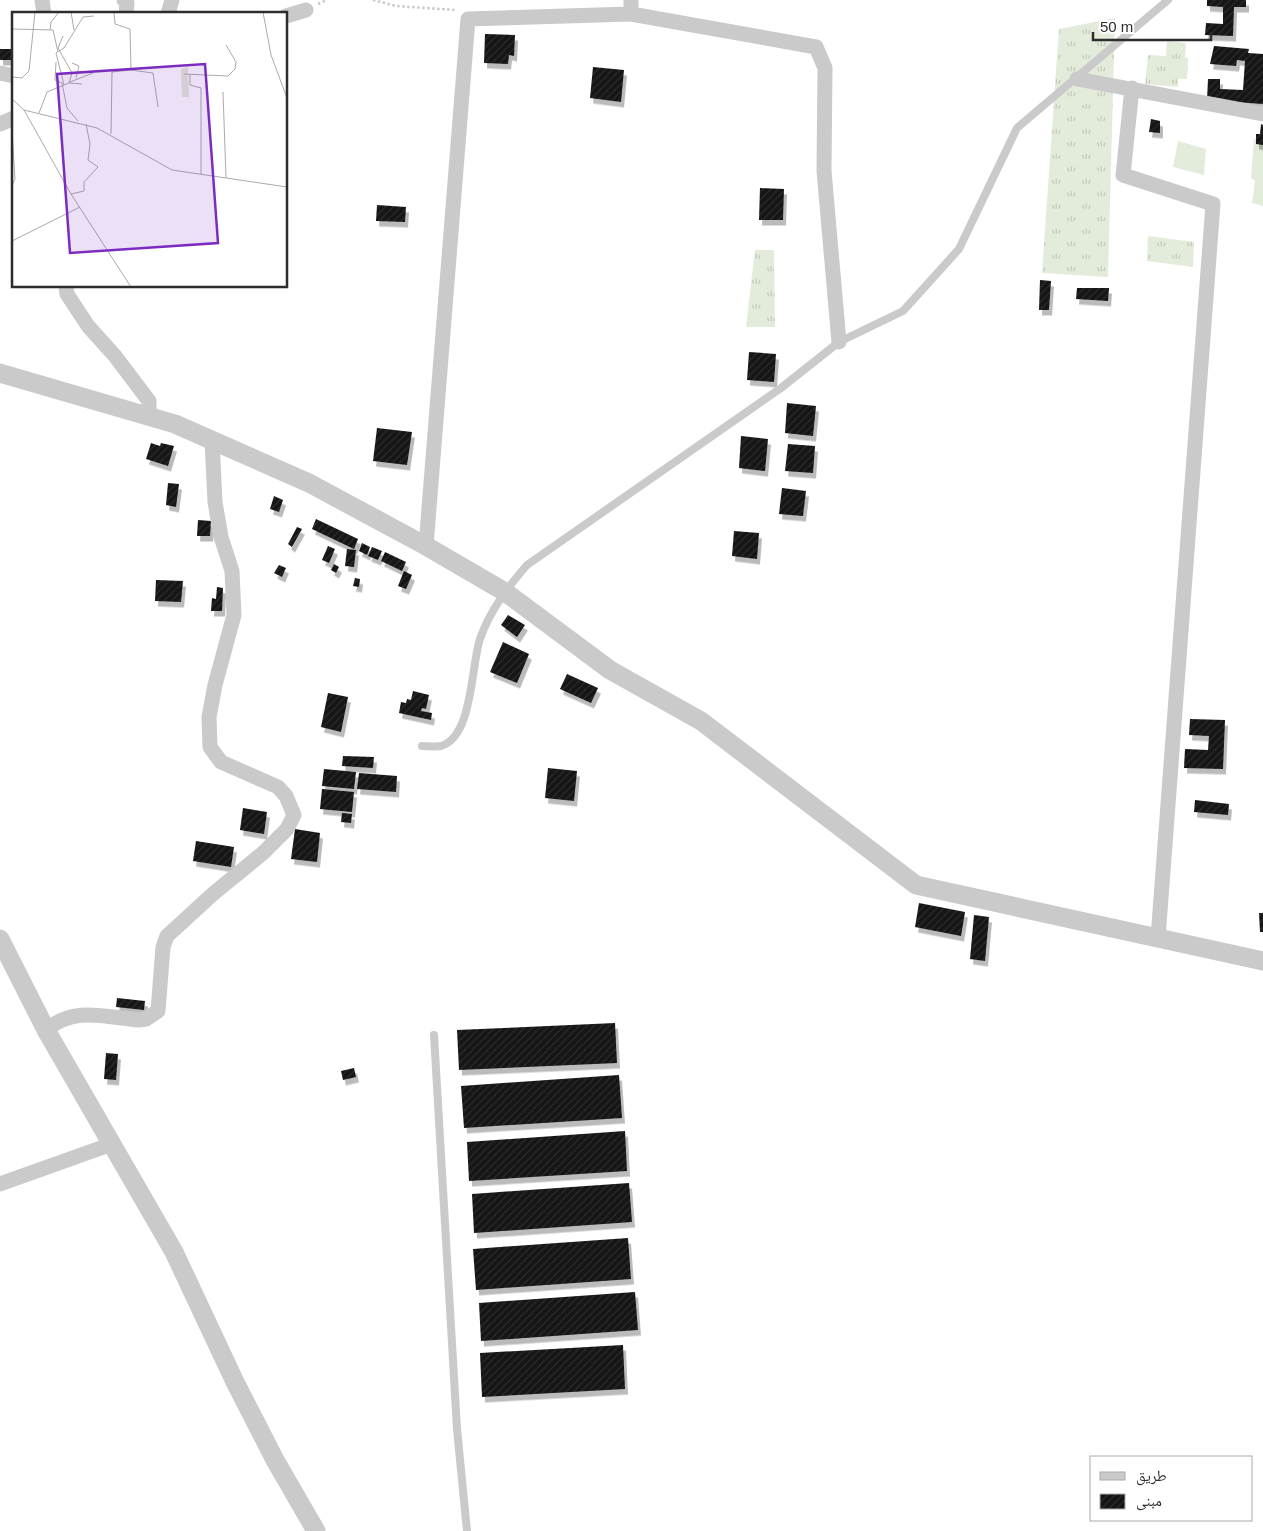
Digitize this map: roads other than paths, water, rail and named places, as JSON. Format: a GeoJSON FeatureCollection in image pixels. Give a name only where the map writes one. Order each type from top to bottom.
{"type":"FeatureCollection","features":[{"type":"Feature","properties":{"kind":"street"},"geometry":{"type":"LineString","coordinates":[[124,0],[127,3],[126,12]]}},
{"type":"Feature","properties":{"kind":"street"},"geometry":{"type":"LineString","coordinates":[[426,546],[468,19],[631,7],[816,47],[825,68],[824,171],[839,342]]}},
{"type":"Feature","properties":{"kind":"street"},"geometry":{"type":"LineString","coordinates":[[288,15],[306,10]]}},
{"type":"Feature","properties":{"kind":"street"},"geometry":{"type":"LineString","coordinates":[[1077,78],[1263,114]]}},
{"type":"Feature","properties":{"kind":"street"},"geometry":{"type":"LineString","coordinates":[[1132,88],[1123,176],[1213,204],[1158,938]]}},
{"type":"Feature","properties":{"kind":"street"},"geometry":{"type":"LineString","coordinates":[[0,124],[12,119]]}},
{"type":"Feature","properties":{"kind":"street"},"geometry":{"type":"LineString","coordinates":[[66,288],[67,294],[88,326],[115,356],[149,402],[149,416]]}},
{"type":"Feature","properties":{"kind":"street"},"geometry":{"type":"LineString","coordinates":[[0,373],[175,424],[309,484],[426,546],[505,592],[610,670],[701,722],[916,885],[1263,961]]}},
{"type":"Feature","properties":{"kind":"street"},"geometry":{"type":"LineString","coordinates":[[46,1030],[67,1016],[80,1014],[139,1020],[146,1019],[158,1011],[163,947],[167,936],[214,893],[263,853],[287,829],[294,815],[286,796],[278,787],[221,762],[210,746],[209,717],[215,685],[234,615],[232,571],[221,537],[215,502],[212,440]]}},
{"type":"Feature","properties":{"kind":"street"},"geometry":{"type":"LineString","coordinates":[[0,939],[46,1030],[174,1252],[235,1382],[275,1460],[316,1531]]}},
{"type":"Feature","properties":{"kind":"street"},"geometry":{"type":"LineString","coordinates":[[0,1184],[112,1144]]}},
{"type":"Feature","properties":{"kind":"lane"},"geometry":{"type":"LineString","coordinates":[[422,746],[441,746],[453,739],[461,724],[471,688],[480,639],[505,592],[527,565],[781,388],[839,342],[903,311],[959,249],[1017,128],[1168,0]]}},
{"type":"Feature","properties":{"kind":"lane"},"geometry":{"type":"LineString","coordinates":[[434,1035],[457,1429],[467,1531]]}}]}
